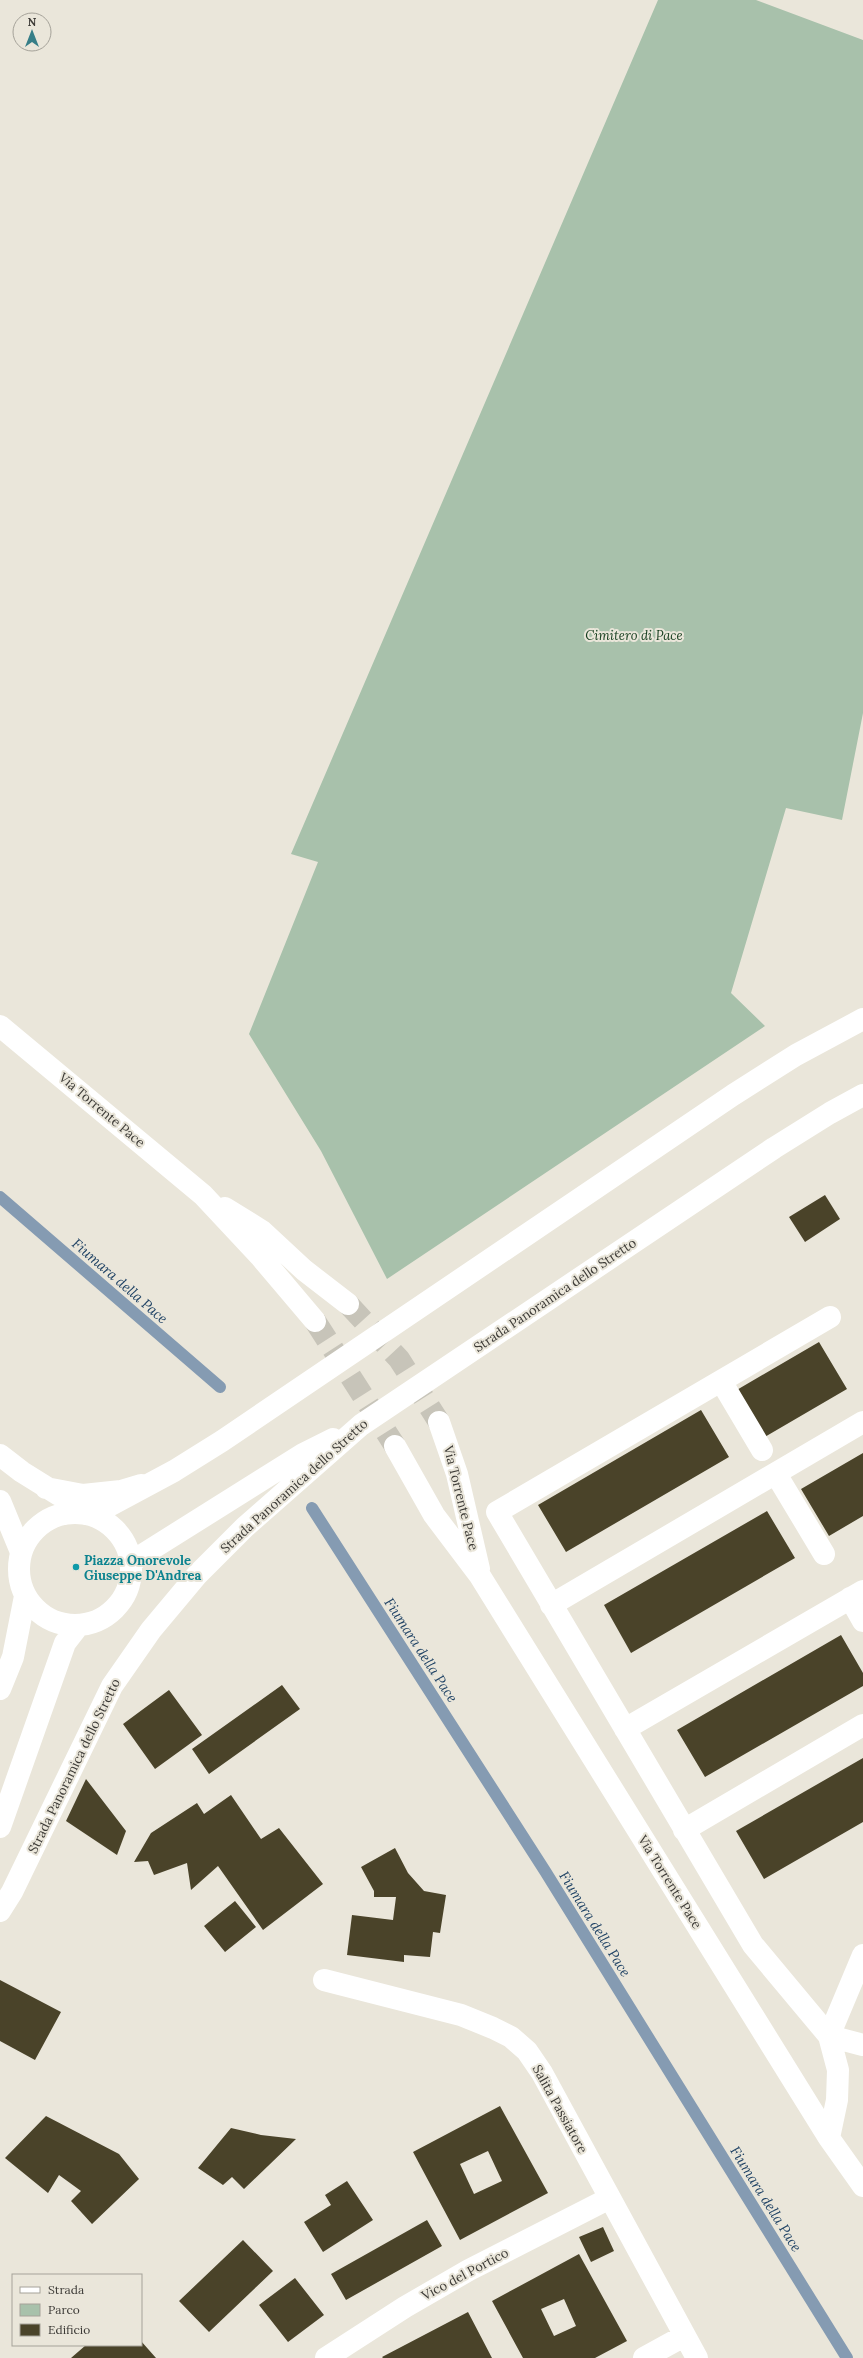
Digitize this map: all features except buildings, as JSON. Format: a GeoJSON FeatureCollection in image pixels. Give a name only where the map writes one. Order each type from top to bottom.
{"type":"FeatureCollection","features":[{"type":"Feature","properties":{"kind":"street"},"geometry":{"type":"LineString","coordinates":[[0,1455],[46,1488],[92,1515],[111,1525],[125,1542],[131,1562],[131,1580],[124,1598],[113,1611],[97,1621],[79,1625],[63,1624],[48,1619],[35,1609],[25,1596],[19,1574],[21,1552],[32,1533],[49,1518],[71,1513],[92,1515],[157,1480],[222,1441],[733,1096],[796,1055],[863,1019]]}},
{"type":"Feature","properties":{"kind":"street","name":"Via Torrente Pace"},"geometry":{"type":"LineString","coordinates":[[0,1026],[203,1195],[260,1256],[315,1321]]}},
{"type":"Feature","properties":{"kind":"street","name":"Strada Panoramica dello Stretto"},"geometry":{"type":"LineString","coordinates":[[0,1912],[12,1892],[112,1686],[151,1630],[197,1575],[245,1527],[361,1425],[774,1148],[830,1113],[863,1095]]}},
{"type":"Feature","properties":{"kind":"street","name":"Via Torrente Pace"},"geometry":{"type":"LineString","coordinates":[[203,1195],[262,1231],[304,1270],[348,1304]]}},
{"type":"Feature","properties":{"kind":"street"},"geometry":{"type":"LineString","coordinates":[[829,2138],[837,2100],[838,2070],[829,2036],[753,1946],[497,1512],[830,1317]]}},
{"type":"Feature","properties":{"kind":"street"},"geometry":{"type":"LineString","coordinates":[[721,1381],[762,1450]]}},
{"type":"Feature","properties":{"kind":"street","name":"Via Torrente Pace"},"geometry":{"type":"LineString","coordinates":[[438,1422],[457,1474],[480,1576]]}},
{"type":"Feature","properties":{"kind":"street"},"geometry":{"type":"LineString","coordinates":[[551,1605],[863,1422]]}},
{"type":"Feature","properties":{"kind":"street"},"geometry":{"type":"LineString","coordinates":[[131,1562],[303,1454],[361,1425]]}},
{"type":"Feature","properties":{"kind":"street","name":"Via Torrente Pace"},"geometry":{"type":"LineString","coordinates":[[395,1446],[434,1515],[480,1576],[829,2138],[863,2186]]}},
{"type":"Feature","properties":{"kind":"street"},"geometry":{"type":"LineString","coordinates":[[776,1474],[824,1554]]}},
{"type":"Feature","properties":{"kind":"street"},"geometry":{"type":"LineString","coordinates":[[46,1488],[83,1495],[121,1491],[157,1480]]}},
{"type":"Feature","properties":{"kind":"street"},"geometry":{"type":"LineString","coordinates":[[0,1501],[21,1552]]}},
{"type":"Feature","properties":{"kind":"street"},"geometry":{"type":"LineString","coordinates":[[625,1729],[856,1595],[863,1621]]}},
{"type":"Feature","properties":{"kind":"street"},"geometry":{"type":"LineString","coordinates":[[0,1689],[13,1657],[25,1596]]}},
{"type":"Feature","properties":{"kind":"street"},"geometry":{"type":"LineString","coordinates":[[0,1827],[65,1643],[79,1625]]}},
{"type":"Feature","properties":{"kind":"street"},"geometry":{"type":"LineString","coordinates":[[684,1830],[863,1725]]}},
{"type":"Feature","properties":{"kind":"street"},"geometry":{"type":"LineString","coordinates":[[829,2036],[863,1955]]}},
{"type":"Feature","properties":{"kind":"street","name":"Salita Passiatore"},"geometry":{"type":"LineString","coordinates":[[324,1980],[461,2015],[511,2037],[527,2051],[542,2073],[697,2358]]}},
{"type":"Feature","properties":{"kind":"street"},"geometry":{"type":"LineString","coordinates":[[829,2036],[863,2045]]}},
{"type":"Feature","properties":{"kind":"street","name":"Vico del Portico"},"geometry":{"type":"LineString","coordinates":[[326,2358],[405,2307],[463,2274],[610,2198]]}},
{"type":"Feature","properties":{"kind":"street"},"geometry":{"type":"LineString","coordinates":[[644,2358],[684,2336]]}},
{"type":"Feature","properties":{"kind":"green space","name":"Cimitero di Pace"},"geometry":{"type":"Polygon","coordinates":[[[658,0],[756,0],[863,40],[863,713],[842,820],[786,808],[731,993],[765,1026],[387,1279],[321,1151],[249,1034],[318,862],[291,854],[658,0]]]}},
{"type":"Feature","properties":{"kind":"waterway","name":"Fiumara della Pace"},"geometry":{"type":"LineString","coordinates":[[0,1197],[220,1387]]}},
{"type":"Feature","properties":{"kind":"waterway","name":"Fiumara della Pace"},"geometry":{"type":"LineString","coordinates":[[312,1508],[545,1871],[847,2358]]}},
{"type":"Feature","properties":{"kind":"tunnel"},"geometry":{"type":"LineString","coordinates":[[348,1304],[399,1359],[439,1422]]}},
{"type":"Feature","properties":{"kind":"tunnel"},"geometry":{"type":"LineString","coordinates":[[315,1321],[395,1446]]}},
{"type":"Feature","properties":{"kind":"place","name":"Piazza Onorevole Giuseppe D'Andrea"},"geometry":{"type":"Point","coordinates":[76,1567]}}]}
